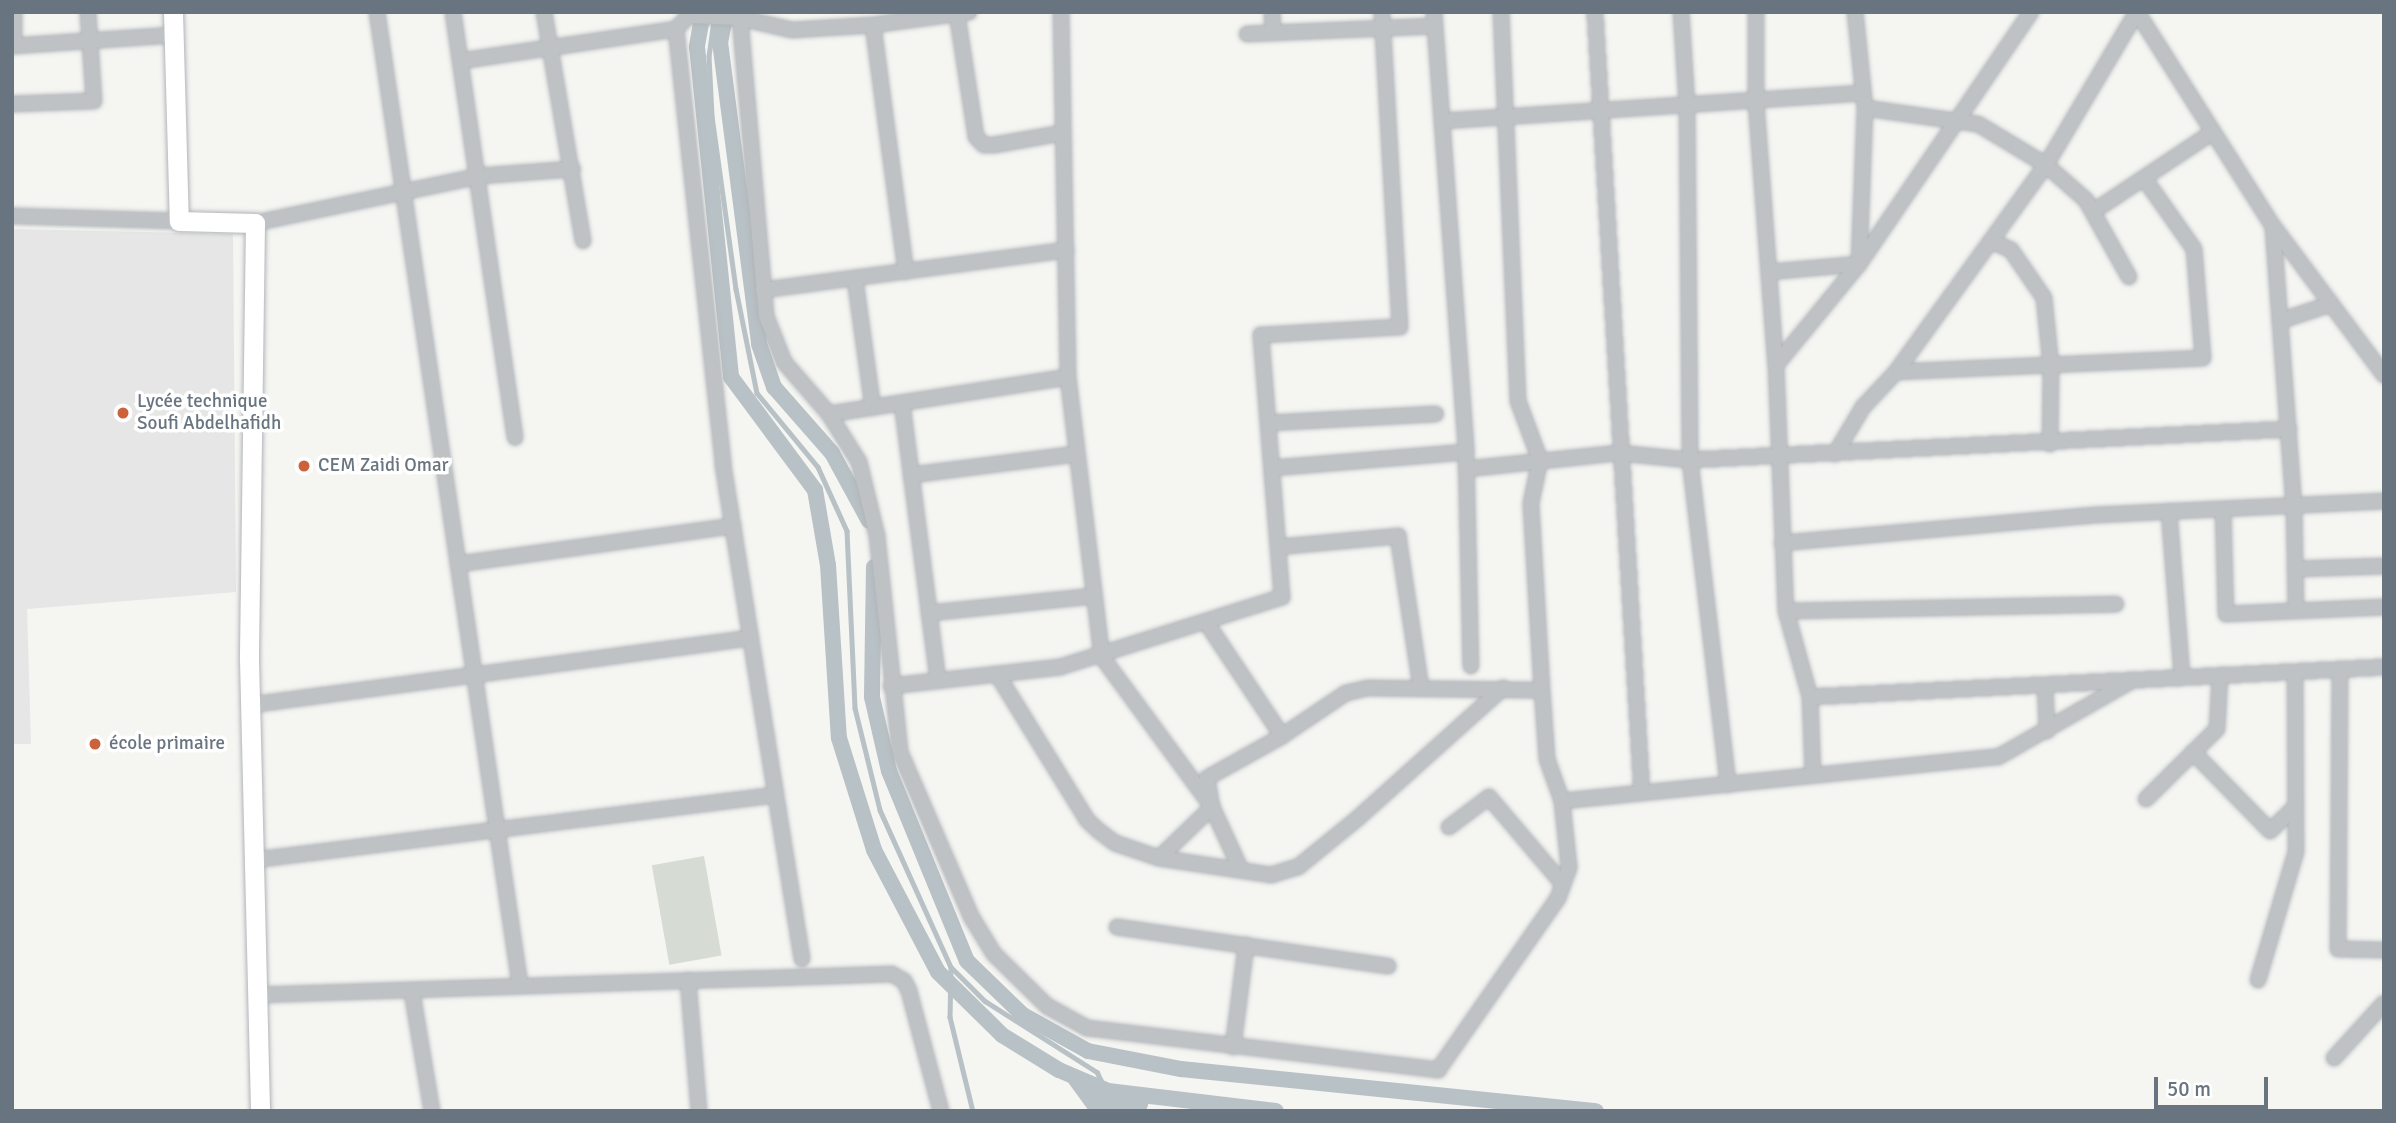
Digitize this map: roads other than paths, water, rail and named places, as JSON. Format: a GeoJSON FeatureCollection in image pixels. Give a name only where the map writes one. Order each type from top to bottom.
{"type":"FeatureCollection","features":[{"type":"Feature","properties":{"kind":"street"},"geometry":{"type":"LineString","coordinates":[[14,12],[13,46],[174,35]]}},
{"type":"Feature","properties":{"kind":"street"},"geometry":{"type":"LineString","coordinates":[[12,104],[94,101],[88,12]]}},
{"type":"Feature","properties":{"kind":"street"},"geometry":{"type":"LineString","coordinates":[[173,12],[179,220]]}},
{"type":"Feature","properties":{"kind":"street"},"geometry":{"type":"LineString","coordinates":[[377,12],[399,191],[458,564],[520,985]]}},
{"type":"Feature","properties":{"kind":"street"},"geometry":{"type":"LineString","coordinates":[[453,12],[479,176],[515,438]]}},
{"type":"Feature","properties":{"kind":"street"},"geometry":{"type":"LineString","coordinates":[[544,12],[573,169],[583,242]]}},
{"type":"Feature","properties":{"kind":"street"},"geometry":{"type":"LineString","coordinates":[[1061,12],[1068,377],[1102,657],[1212,807],[1241,870]]}},
{"type":"Feature","properties":{"kind":"street"},"geometry":{"type":"LineString","coordinates":[[1272,12],[1273,33]]}},
{"type":"Feature","properties":{"kind":"street"},"geometry":{"type":"LineString","coordinates":[[891,686],[997,674],[1102,657],[1282,597],[1261,335],[1400,327],[1382,12]]}},
{"type":"Feature","properties":{"kind":"street"},"geometry":{"type":"LineString","coordinates":[[733,17],[766,316],[784,362],[847,438],[870,494],[900,752],[972,918],[1017,979],[1047,1006],[1087,1028],[1438,1070],[1558,898],[1561,882],[1569,867],[1562,801],[1547,759],[1531,503],[1539,460],[1518,401],[1501,12]]}},
{"type":"Feature","properties":{"kind":"street"},"geometry":{"type":"LineString","coordinates":[[1595,12],[1619,453],[1642,793]]}},
{"type":"Feature","properties":{"kind":"street"},"geometry":{"type":"LineString","coordinates":[[1681,12],[1687,105],[1689,460],[1728,785]]}},
{"type":"Feature","properties":{"kind":"street"},"geometry":{"type":"LineString","coordinates":[[1756,12],[1756,102],[1776,365],[1786,611],[1810,697],[1813,774]]}},
{"type":"Feature","properties":{"kind":"street"},"geometry":{"type":"LineString","coordinates":[[1855,12],[1864,108],[1858,264]]}},
{"type":"Feature","properties":{"kind":"street"},"geometry":{"type":"LineString","coordinates":[[1776,365],[1858,264],[1959,123],[2031,12]]}},
{"type":"Feature","properties":{"kind":"street"},"geometry":{"type":"LineString","coordinates":[[1835,454],[1863,407],[1896,372],[2046,165],[2137,12],[2273,226],[2384,375]]}},
{"type":"Feature","properties":{"kind":"street"},"geometry":{"type":"LineString","coordinates":[[460,61],[549,45],[676,29],[695,14],[733,17],[792,30],[873,25],[963,13],[976,138],[984,145],[994,145],[1063,133]]}},
{"type":"Feature","properties":{"kind":"street"},"geometry":{"type":"LineString","coordinates":[[1247,34],[1383,29],[1435,19],[1466,469],[1471,666]]}},
{"type":"Feature","properties":{"kind":"street"},"geometry":{"type":"LineString","coordinates":[[873,25],[906,272]]}},
{"type":"Feature","properties":{"kind":"street"},"geometry":{"type":"LineString","coordinates":[[676,29],[733,526],[802,959]]}},
{"type":"Feature","properties":{"kind":"street"},"geometry":{"type":"LineString","coordinates":[[1442,121],[1507,119],[1600,110],[1863,93]]}},
{"type":"Feature","properties":{"kind":"street"},"geometry":{"type":"LineString","coordinates":[[1864,108],[1978,124],[2046,165],[2094,211],[2129,277]]}},
{"type":"Feature","properties":{"kind":"street"},"geometry":{"type":"LineString","coordinates":[[2094,211],[2213,132]]}},
{"type":"Feature","properties":{"kind":"street"},"geometry":{"type":"LineString","coordinates":[[12,216],[255,223],[479,176],[573,169]]}},
{"type":"Feature","properties":{"kind":"street"},"geometry":{"type":"LineString","coordinates":[[1896,372],[2203,358],[2194,249],[2144,178]]}},
{"type":"Feature","properties":{"kind":"street"},"geometry":{"type":"LineString","coordinates":[[255,223],[250,705],[260,1111]]}},
{"type":"Feature","properties":{"kind":"street"},"geometry":{"type":"LineString","coordinates":[[2273,226],[2294,505],[2296,611]]}},
{"type":"Feature","properties":{"kind":"street"},"geometry":{"type":"LineString","coordinates":[[1991,241],[2011,250],[2044,298],[2051,366],[2050,443]]}},
{"type":"Feature","properties":{"kind":"street"},"geometry":{"type":"LineString","coordinates":[[763,290],[1066,250]]}},
{"type":"Feature","properties":{"kind":"street"},"geometry":{"type":"LineString","coordinates":[[1769,272],[1858,264]]}},
{"type":"Feature","properties":{"kind":"street"},"geometry":{"type":"LineString","coordinates":[[855,279],[873,408]]}},
{"type":"Feature","properties":{"kind":"street"},"geometry":{"type":"LineString","coordinates":[[2280,321],[2331,304]]}},
{"type":"Feature","properties":{"kind":"street"},"geometry":{"type":"LineString","coordinates":[[829,414],[1068,377]]}},
{"type":"Feature","properties":{"kind":"street"},"geometry":{"type":"LineString","coordinates":[[901,403],[938,681]]}},
{"type":"Feature","properties":{"kind":"street"},"geometry":{"type":"LineString","coordinates":[[1268,423],[1436,414]]}},
{"type":"Feature","properties":{"kind":"street"},"geometry":{"type":"LineString","coordinates":[[1466,469],[1619,453],[1689,460],[2289,429]]}},
{"type":"Feature","properties":{"kind":"street"},"geometry":{"type":"LineString","coordinates":[[1272,468],[1465,452]]}},
{"type":"Feature","properties":{"kind":"street"},"geometry":{"type":"LineString","coordinates":[[911,475],[1077,454]]}},
{"type":"Feature","properties":{"kind":"street"},"geometry":{"type":"LineString","coordinates":[[1782,543],[2169,511],[2384,501]]}},
{"type":"Feature","properties":{"kind":"street"},"geometry":{"type":"LineString","coordinates":[[2223,509],[2225,614],[2384,607]]}},
{"type":"Feature","properties":{"kind":"street"},"geometry":{"type":"LineString","coordinates":[[2169,511],[2182,677]]}},
{"type":"Feature","properties":{"kind":"street"},"geometry":{"type":"LineString","coordinates":[[458,564],[733,526]]}},
{"type":"Feature","properties":{"kind":"street"},"geometry":{"type":"LineString","coordinates":[[1278,547],[1398,536],[1421,688]]}},
{"type":"Feature","properties":{"kind":"street"},"geometry":{"type":"LineString","coordinates":[[2295,569],[2384,566]]}},
{"type":"Feature","properties":{"kind":"street"},"geometry":{"type":"LineString","coordinates":[[929,613],[1094,596]]}},
{"type":"Feature","properties":{"kind":"street"},"geometry":{"type":"LineString","coordinates":[[1786,611],[2116,604]]}},
{"type":"Feature","properties":{"kind":"street"},"geometry":{"type":"LineString","coordinates":[[1206,622],[1282,736]]}},
{"type":"Feature","properties":{"kind":"street"},"geometry":{"type":"LineString","coordinates":[[250,705],[475,677],[750,638]]}},
{"type":"Feature","properties":{"kind":"street"},"geometry":{"type":"LineString","coordinates":[[1810,697],[2384,667]]}},
{"type":"Feature","properties":{"kind":"street"},"geometry":{"type":"LineString","coordinates":[[2340,669],[2338,949],[2383,947]]}},
{"type":"Feature","properties":{"kind":"street"},"geometry":{"type":"LineString","coordinates":[[2258,980],[2296,852],[2295,671]]}},
{"type":"Feature","properties":{"kind":"street"},"geometry":{"type":"LineString","coordinates":[[997,674],[1087,820],[1115,843],[1159,858],[1272,875],[1298,867],[1503,688]]}},
{"type":"Feature","properties":{"kind":"street"},"geometry":{"type":"LineString","coordinates":[[2146,799],[2217,729],[2220,676]]}},
{"type":"Feature","properties":{"kind":"street"},"geometry":{"type":"LineString","coordinates":[[1562,801],[1998,757],[2133,680]]}},
{"type":"Feature","properties":{"kind":"street"},"geometry":{"type":"LineString","coordinates":[[2045,685],[2047,731]]}},
{"type":"Feature","properties":{"kind":"street"},"geometry":{"type":"LineString","coordinates":[[1212,807],[1207,778],[1358,689],[1542,690]]}},
{"type":"Feature","properties":{"kind":"street"},"geometry":{"type":"LineString","coordinates":[[2193,752],[2270,831],[2296,806]]}},
{"type":"Feature","properties":{"kind":"street"},"geometry":{"type":"LineString","coordinates":[[254,860],[776,795]]}},
{"type":"Feature","properties":{"kind":"street"},"geometry":{"type":"LineString","coordinates":[[1448,827],[1489,797],[1561,882]]}},
{"type":"Feature","properties":{"kind":"street"},"geometry":{"type":"LineString","coordinates":[[1159,858],[1212,807]]}},
{"type":"Feature","properties":{"kind":"street"},"geometry":{"type":"LineString","coordinates":[[1116,927],[1388,966]]}},
{"type":"Feature","properties":{"kind":"street"},"geometry":{"type":"LineString","coordinates":[[1233,1047],[1246,945]]}},
{"type":"Feature","properties":{"kind":"street"},"geometry":{"type":"LineString","coordinates":[[257,995],[412,992],[520,985],[892,974],[904,981],[909,991],[942,1111]]}},
{"type":"Feature","properties":{"kind":"street"},"geometry":{"type":"LineString","coordinates":[[688,980],[699,1111]]}},
{"type":"Feature","properties":{"kind":"street"},"geometry":{"type":"LineString","coordinates":[[412,992],[432,1111]]}},
{"type":"Feature","properties":{"kind":"street"},"geometry":{"type":"LineString","coordinates":[[2334,1058],[2384,1003]]}},
{"type":"Feature","properties":{"kind":"waterway"},"geometry":{"type":"LineString","coordinates":[[703,12],[697,47],[731,377],[815,490],[828,565],[839,738],[874,850],[938,972],[1002,1035],[1059,1070],[1108,1091],[1276,1111]]}},
{"type":"Feature","properties":{"kind":"waterway"},"geometry":{"type":"LineString","coordinates":[[726,12],[720,42],[759,344],[774,387],[832,453],[869,521]]}},
{"type":"Feature","properties":{"kind":"waterway"},"geometry":{"type":"LineString","coordinates":[[714,21],[709,56],[712,116],[736,289],[757,393],[818,467],[847,531],[855,708],[880,810],[951,967],[985,1001],[1097,1072],[1108,1094]]}},
{"type":"Feature","properties":{"kind":"waterway"},"geometry":{"type":"LineString","coordinates":[[874,567],[872,697],[889,771],[967,961],[1023,1015],[1088,1051],[1181,1069],[1596,1111]]}},
{"type":"Feature","properties":{"kind":"waterway"},"geometry":{"type":"LineString","coordinates":[[951,967],[950,1017],[973,1111]]}},
{"type":"Feature","properties":{"kind":"place","name":"Lycée technique Soufi Abdelhafidh"},"geometry":{"type":"Point","coordinates":[123,413]}},
{"type":"Feature","properties":{"kind":"place","name":"CEM Zaidi Omar"},"geometry":{"type":"Point","coordinates":[304,466]}},
{"type":"Feature","properties":{"kind":"place","name":"école primaire"},"geometry":{"type":"Point","coordinates":[95,744]}}]}
